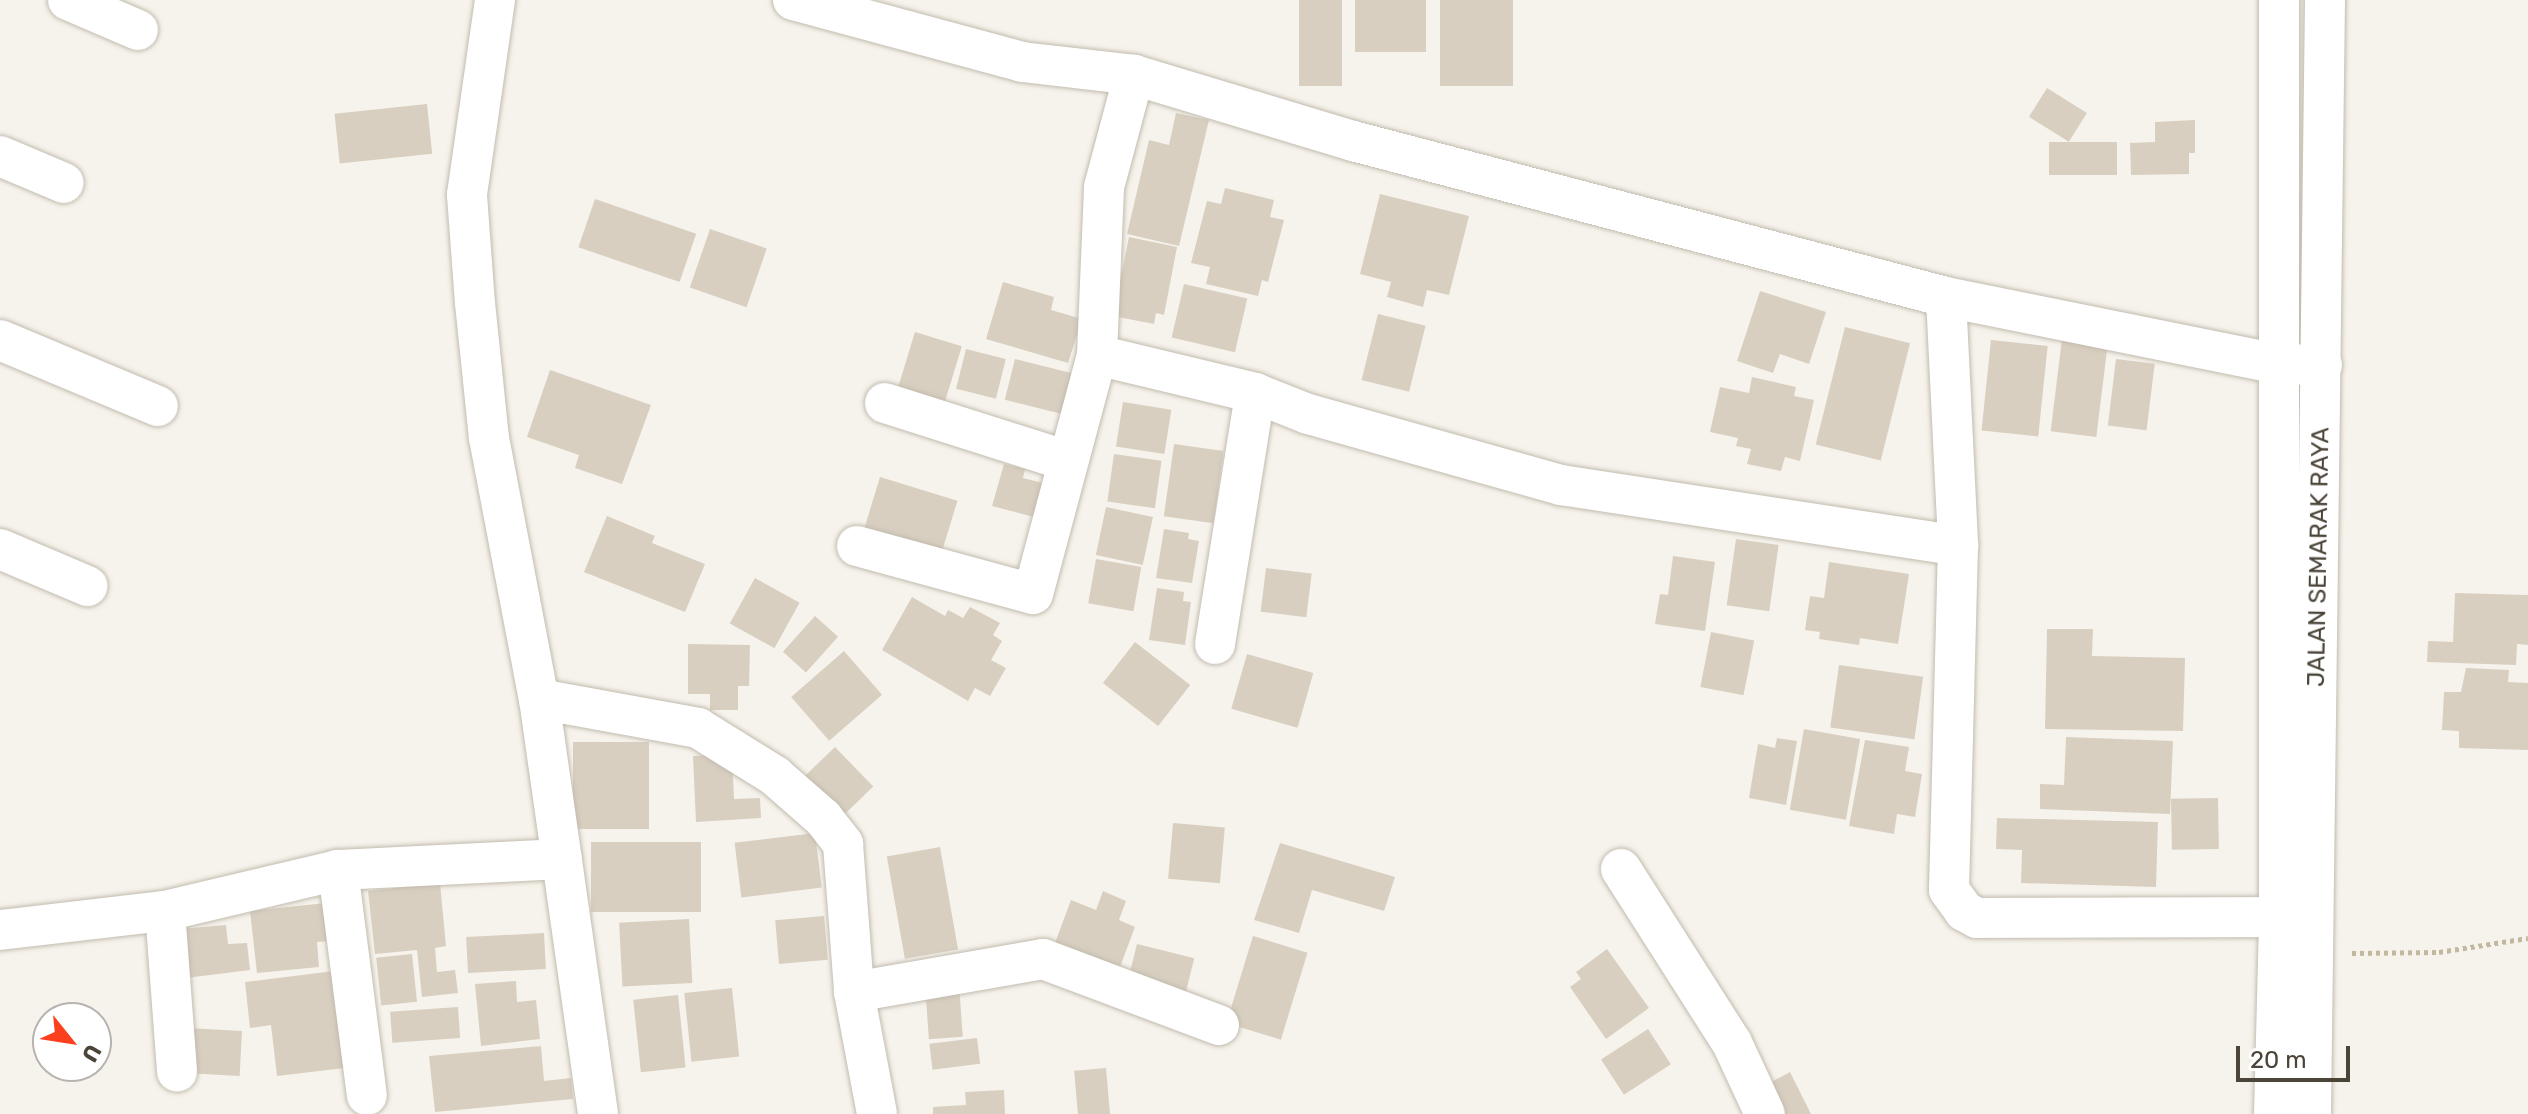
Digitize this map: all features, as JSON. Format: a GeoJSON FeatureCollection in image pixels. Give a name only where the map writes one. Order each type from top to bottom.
{"type":"FeatureCollection","features":[{"type":"Feature","properties":{"kind":"street"},"geometry":{"type":"LineString","coordinates":[[68,0],[138,30]]}},
{"type":"Feature","properties":{"kind":"street"},"geometry":{"type":"LineString","coordinates":[[495,0],[467,195],[489,438],[539,699],[598,1114]]}},
{"type":"Feature","properties":{"kind":"street"},"geometry":{"type":"LineString","coordinates":[[793,0],[1022,62],[1134,75],[1353,141],[1946,297],[2278,364],[2322,365]]}},
{"type":"Feature","properties":{"kind":"street","name":"JALAN SEMARAK RAYA"},"geometry":{"type":"LineString","coordinates":[[2274,1114],[2279,917],[2279,0]]}},
{"type":"Feature","properties":{"kind":"street","name":"JALAN SEMARAK RAYA"},"geometry":{"type":"LineString","coordinates":[[2311,1114],[2325,0]]}},
{"type":"Feature","properties":{"kind":"street"},"geometry":{"type":"LineString","coordinates":[[857,546],[1033,594],[1097,355],[1104,187],[1134,75]]}},
{"type":"Feature","properties":{"kind":"street"},"geometry":{"type":"LineString","coordinates":[[0,156],[64,183]]}},
{"type":"Feature","properties":{"kind":"street"},"geometry":{"type":"LineString","coordinates":[[1946,297],[1958,546],[1949,890],[1964,911],[1977,918],[2279,917]]}},
{"type":"Feature","properties":{"kind":"street"},"geometry":{"type":"LineString","coordinates":[[0,340],[158,406]]}},
{"type":"Feature","properties":{"kind":"street"},"geometry":{"type":"LineString","coordinates":[[1097,355],[1255,393],[1308,414],[1561,485],[1958,546]]}},
{"type":"Feature","properties":{"kind":"street"},"geometry":{"type":"LineString","coordinates":[[1215,644],[1255,393]]}},
{"type":"Feature","properties":{"kind":"street"},"geometry":{"type":"LineString","coordinates":[[885,403],[1068,461]]}},
{"type":"Feature","properties":{"kind":"street"},"geometry":{"type":"LineString","coordinates":[[0,549],[87,586]]}},
{"type":"Feature","properties":{"kind":"street"},"geometry":{"type":"LineString","coordinates":[[539,699],[698,728],[775,776],[823,818],[843,844],[854,992],[877,1114]]}},
{"type":"Feature","properties":{"kind":"street"},"geometry":{"type":"LineString","coordinates":[[0,930],[165,911],[338,870],[562,859]]}},
{"type":"Feature","properties":{"kind":"street"},"geometry":{"type":"LineString","coordinates":[[1621,869],[1732,1043],[1765,1114]]}},
{"type":"Feature","properties":{"kind":"street"},"geometry":{"type":"LineString","coordinates":[[338,870],[367,1095]]}},
{"type":"Feature","properties":{"kind":"street"},"geometry":{"type":"LineString","coordinates":[[165,911],[177,1072]]}},
{"type":"Feature","properties":{"kind":"street"},"geometry":{"type":"LineString","coordinates":[[854,992],[1043,959],[1219,1025]]}},
{"type":"Feature","properties":{"kind":"path"},"geometry":{"type":"LineString","coordinates":[[2315,954],[2439,952],[2528,938]]}},
{"type":"Feature","properties":{"kind":"building"},"geometry":{"type":"Polygon","coordinates":[[[1299,0],[1342,0],[1342,86],[1299,86],[1299,0]]]}},
{"type":"Feature","properties":{"kind":"building"},"geometry":{"type":"Polygon","coordinates":[[[1355,0],[1426,0],[1426,52],[1355,52],[1355,0]]]}},
{"type":"Feature","properties":{"kind":"building"},"geometry":{"type":"Polygon","coordinates":[[[1440,0],[1513,0],[1513,86],[1440,86],[1440,0]]]}},
{"type":"Feature","properties":{"kind":"building"},"geometry":{"type":"Polygon","coordinates":[[[2047,88],[2087,113],[2069,142],[2029,117],[2047,88]]]}},
{"type":"Feature","properties":{"kind":"building"},"geometry":{"type":"Polygon","coordinates":[[[427,104],[432,154],[340,163],[335,114],[427,104]]]}},
{"type":"Feature","properties":{"kind":"building"},"geometry":{"type":"Polygon","coordinates":[[[1176,113],[1209,120],[1179,246],[1127,234],[1149,140],[1169,145],[1176,113]]]}},
{"type":"Feature","properties":{"kind":"building"},"geometry":{"type":"Polygon","coordinates":[[[2195,120],[2195,153],[2189,153],[2189,174],[2131,175],[2130,143],[2155,142],[2155,122],[2195,120]]]}},
{"type":"Feature","properties":{"kind":"building"},"geometry":{"type":"Polygon","coordinates":[[[2049,142],[2117,142],[2117,175],[2049,175],[2049,142]]]}},
{"type":"Feature","properties":{"kind":"building"},"geometry":{"type":"Polygon","coordinates":[[[1225,188],[1274,200],[1270,217],[1284,220],[1268,282],[1262,280],[1258,296],[1206,284],[1210,267],[1191,263],[1207,201],[1221,204],[1225,188]]]}},
{"type":"Feature","properties":{"kind":"building"},"geometry":{"type":"Polygon","coordinates":[[[1380,194],[1469,216],[1449,295],[1427,290],[1423,307],[1387,297],[1391,282],[1360,274],[1380,194]]]}},
{"type":"Feature","properties":{"kind":"building"},"geometry":{"type":"Polygon","coordinates":[[[595,199],[696,234],[680,282],[578,247],[595,199]]]}},
{"type":"Feature","properties":{"kind":"building"},"geometry":{"type":"Polygon","coordinates":[[[710,229],[767,249],[747,307],[690,288],[710,229]]]}},
{"type":"Feature","properties":{"kind":"building"},"geometry":{"type":"Polygon","coordinates":[[[1129,237],[1177,247],[1164,315],[1156,313],[1154,324],[1113,316],[1129,237]]]}},
{"type":"Feature","properties":{"kind":"building"},"geometry":{"type":"Polygon","coordinates":[[[1003,282],[1054,297],[1051,310],[1082,319],[1068,363],[986,339],[1003,282]]]}},
{"type":"Feature","properties":{"kind":"building"},"geometry":{"type":"Polygon","coordinates":[[[1184,284],[1247,299],[1235,352],[1172,338],[1184,284]]]}},
{"type":"Feature","properties":{"kind":"building"},"geometry":{"type":"Polygon","coordinates":[[[1760,291],[1826,312],[1809,364],[1780,354],[1773,373],[1737,361],[1760,291]]]}},
{"type":"Feature","properties":{"kind":"building"},"geometry":{"type":"Polygon","coordinates":[[[1378,314],[1426,326],[1409,392],[1362,380],[1378,314]]]}},
{"type":"Feature","properties":{"kind":"building"},"geometry":{"type":"Polygon","coordinates":[[[1845,327],[1910,343],[1881,461],[1816,444],[1845,327]]]}},
{"type":"Feature","properties":{"kind":"building"},"geometry":{"type":"Polygon","coordinates":[[[915,332],[962,346],[942,412],[895,398],[915,332]]]}},
{"type":"Feature","properties":{"kind":"building"},"geometry":{"type":"Polygon","coordinates":[[[2062,339],[2108,345],[2096,437],[2051,431],[2062,339]]]}},
{"type":"Feature","properties":{"kind":"building"},"geometry":{"type":"Polygon","coordinates":[[[1991,340],[2048,346],[2038,436],[1981,431],[1991,340]]]}},
{"type":"Feature","properties":{"kind":"building"},"geometry":{"type":"Polygon","coordinates":[[[966,349],[1006,359],[996,399],[956,389],[966,349]]]}},
{"type":"Feature","properties":{"kind":"building"},"geometry":{"type":"Polygon","coordinates":[[[1015,359],[1073,374],[1063,414],[1005,400],[1015,359]]]}},
{"type":"Feature","properties":{"kind":"building"},"geometry":{"type":"Polygon","coordinates":[[[2116,359],[2155,364],[2147,430],[2108,426],[2116,359]]]}},
{"type":"Feature","properties":{"kind":"building"},"geometry":{"type":"Polygon","coordinates":[[[550,370],[651,405],[622,484],[575,468],[579,455],[527,437],[550,370]]]}},
{"type":"Feature","properties":{"kind":"building"},"geometry":{"type":"Polygon","coordinates":[[[1752,377],[1796,387],[1794,396],[1814,400],[1800,461],[1785,457],[1781,471],[1747,464],[1751,449],[1736,446],[1738,438],[1710,432],[1720,387],[1749,393],[1752,377]]]}},
{"type":"Feature","properties":{"kind":"building"},"geometry":{"type":"Polygon","coordinates":[[[1123,402],[1171,410],[1164,454],[1116,446],[1123,402]]]}},
{"type":"Feature","properties":{"kind":"building"},"geometry":{"type":"Polygon","coordinates":[[[1174,444],[1224,451],[1213,523],[1164,516],[1174,444]]]}},
{"type":"Feature","properties":{"kind":"building"},"geometry":{"type":"Polygon","coordinates":[[[1114,454],[1162,461],[1155,508],[1107,502],[1114,454]]]}},
{"type":"Feature","properties":{"kind":"building"},"geometry":{"type":"Polygon","coordinates":[[[1004,464],[1025,469],[1023,478],[1043,483],[1034,517],[992,506],[1004,464]]]}},
{"type":"Feature","properties":{"kind":"building"},"geometry":{"type":"Polygon","coordinates":[[[880,477],[957,501],[941,554],[864,531],[880,477]]]}},
{"type":"Feature","properties":{"kind":"building"},"geometry":{"type":"Polygon","coordinates":[[[1106,507],[1153,517],[1143,565],[1096,555],[1106,507]]]}},
{"type":"Feature","properties":{"kind":"building"},"geometry":{"type":"Polygon","coordinates":[[[607,516],[655,536],[652,543],[705,564],[685,612],[584,572],[607,516]]]}},
{"type":"Feature","properties":{"kind":"building"},"geometry":{"type":"Polygon","coordinates":[[[1164,529],[1189,533],[1188,539],[1199,541],[1192,583],[1156,578],[1164,529]]]}},
{"type":"Feature","properties":{"kind":"building"},"geometry":{"type":"Polygon","coordinates":[[[1736,539],[1779,545],[1769,611],[1727,605],[1736,539]]]}},
{"type":"Feature","properties":{"kind":"building"},"geometry":{"type":"Polygon","coordinates":[[[1673,556],[1715,562],[1705,631],[1655,624],[1660,594],[1668,595],[1673,556]]]}},
{"type":"Feature","properties":{"kind":"building"},"geometry":{"type":"Polygon","coordinates":[[[1096,559],[1141,567],[1133,611],[1088,603],[1096,559]]]}},
{"type":"Feature","properties":{"kind":"building"},"geometry":{"type":"Polygon","coordinates":[[[1829,562],[1909,574],[1898,644],[1860,638],[1859,645],[1819,639],[1820,632],[1805,630],[1810,596],[1824,598],[1829,562]]]}},
{"type":"Feature","properties":{"kind":"building"},"geometry":{"type":"Polygon","coordinates":[[[1266,568],[1312,574],[1306,617],[1261,612],[1266,568]]]}},
{"type":"Feature","properties":{"kind":"building"},"geometry":{"type":"Polygon","coordinates":[[[755,578],[800,603],[774,648],[730,623],[755,578]]]}},
{"type":"Feature","properties":{"kind":"building"},"geometry":{"type":"Polygon","coordinates":[[[1157,588],[1184,592],[1183,601],[1191,602],[1185,645],[1149,640],[1157,588]]]}},
{"type":"Feature","properties":{"kind":"building"},"geometry":{"type":"Polygon","coordinates":[[[2455,593],[2528,595],[2528,645],[2517,644],[2516,665],[2427,662],[2428,641],[2453,642],[2455,593]]]}},
{"type":"Feature","properties":{"kind":"building"},"geometry":{"type":"Polygon","coordinates":[[[912,597],[945,616],[948,610],[963,618],[970,607],[1000,623],[993,635],[1002,641],[991,660],[1006,668],[990,696],[975,688],[968,701],[882,650],[912,597]]]}},
{"type":"Feature","properties":{"kind":"building"},"geometry":{"type":"Polygon","coordinates":[[[815,616],[838,637],[806,672],[783,652],[815,616]]]}},
{"type":"Feature","properties":{"kind":"building"},"geometry":{"type":"Polygon","coordinates":[[[2047,629],[2093,629],[2092,656],[2185,658],[2183,731],[2045,729],[2047,629]]]}},
{"type":"Feature","properties":{"kind":"building"},"geometry":{"type":"Polygon","coordinates":[[[1711,632],[1754,640],[1744,695],[1700,687],[1711,632]]]}},
{"type":"Feature","properties":{"kind":"building"},"geometry":{"type":"Polygon","coordinates":[[[1135,642],[1190,685],[1158,726],[1103,683],[1135,642]]]}},
{"type":"Feature","properties":{"kind":"building"},"geometry":{"type":"Polygon","coordinates":[[[688,644],[750,645],[749,686],[738,686],[738,710],[710,710],[710,694],[688,694],[688,644]]]}},
{"type":"Feature","properties":{"kind":"building"},"geometry":{"type":"Polygon","coordinates":[[[844,651],[882,695],[829,741],[791,697],[844,651]]]}},
{"type":"Feature","properties":{"kind":"building"},"geometry":{"type":"Polygon","coordinates":[[[1247,654],[1313,673],[1298,728],[1231,709],[1247,654]]]}},
{"type":"Feature","properties":{"kind":"building"},"geometry":{"type":"Polygon","coordinates":[[[1839,665],[1923,677],[1914,739],[1830,727],[1839,665]]]}},
{"type":"Feature","properties":{"kind":"building"},"geometry":{"type":"Polygon","coordinates":[[[2466,668],[2509,670],[2508,682],[2528,683],[2528,750],[2459,748],[2459,731],[2442,730],[2444,692],[2461,692],[2466,668]]]}},
{"type":"Feature","properties":{"kind":"building"},"geometry":{"type":"Polygon","coordinates":[[[1804,729],[1860,739],[1846,820],[1790,810],[1804,729]]]}},
{"type":"Feature","properties":{"kind":"building"},"geometry":{"type":"Polygon","coordinates":[[[2066,737],[2173,741],[2170,814],[2040,809],[2040,784],[2064,785],[2066,737]]]}},
{"type":"Feature","properties":{"kind":"building"},"geometry":{"type":"Polygon","coordinates":[[[1777,738],[1797,741],[1786,805],[1749,798],[1758,744],[1775,748],[1777,738]]]}},
{"type":"Feature","properties":{"kind":"building"},"geometry":{"type":"Polygon","coordinates":[[[1865,740],[1909,747],[1905,771],[1922,774],[1915,817],[1897,814],[1894,834],[1849,826],[1865,740]]]}},
{"type":"Feature","properties":{"kind":"building"},"geometry":{"type":"Polygon","coordinates":[[[573,742],[649,742],[649,829],[573,829],[573,742]]]}},
{"type":"Feature","properties":{"kind":"building"},"geometry":{"type":"Polygon","coordinates":[[[835,747],[873,787],[839,820],[800,780],[835,747]]]}},
{"type":"Feature","properties":{"kind":"building"},"geometry":{"type":"Polygon","coordinates":[[[732,754],[734,799],[760,798],[761,818],[696,822],[693,756],[732,754]]]}},
{"type":"Feature","properties":{"kind":"building"},"geometry":{"type":"Polygon","coordinates":[[[2218,798],[2219,849],[2172,850],[2171,799],[2218,798]]]}},
{"type":"Feature","properties":{"kind":"building"},"geometry":{"type":"Polygon","coordinates":[[[1997,818],[2158,822],[2156,887],[2021,883],[2022,850],[1996,849],[1997,818]]]}},
{"type":"Feature","properties":{"kind":"building"},"geometry":{"type":"Polygon","coordinates":[[[1173,823],[1225,828],[1220,883],[1168,879],[1173,823]]]}},
{"type":"Feature","properties":{"kind":"building"},"geometry":{"type":"Polygon","coordinates":[[[815,833],[822,888],[741,897],[735,843],[815,833]]]}},
{"type":"Feature","properties":{"kind":"building"},"geometry":{"type":"Polygon","coordinates":[[[591,842],[701,842],[701,912],[591,912],[591,842]]]}},
{"type":"Feature","properties":{"kind":"building"},"geometry":{"type":"Polygon","coordinates":[[[1280,843],[1395,877],[1384,911],[1312,890],[1299,933],[1254,920],[1280,843]]]}},
{"type":"Feature","properties":{"kind":"building"},"geometry":{"type":"Polygon","coordinates":[[[940,847],[958,949],[905,959],[887,856],[940,847]]]}},
{"type":"Feature","properties":{"kind":"building"},"geometry":{"type":"Polygon","coordinates":[[[440,883],[446,946],[435,948],[437,972],[455,970],[458,993],[422,997],[417,950],[375,954],[368,891],[440,883]]]}},
{"type":"Feature","properties":{"kind":"building"},"geometry":{"type":"Polygon","coordinates":[[[1103,891],[1126,901],[1119,920],[1135,927],[1117,975],[1052,951],[1071,900],[1096,910],[1103,891]]]}},
{"type":"Feature","properties":{"kind":"building"},"geometry":{"type":"Polygon","coordinates":[[[326,903],[329,941],[317,942],[319,967],[257,973],[250,911],[326,903]]]}},
{"type":"Feature","properties":{"kind":"building"},"geometry":{"type":"Polygon","coordinates":[[[824,916],[828,960],[779,964],[775,920],[824,916]]]}},
{"type":"Feature","properties":{"kind":"building"},"geometry":{"type":"Polygon","coordinates":[[[689,919],[692,983],[622,987],[619,923],[689,919]]]}},
{"type":"Feature","properties":{"kind":"building"},"geometry":{"type":"Polygon","coordinates":[[[226,925],[228,944],[247,943],[250,970],[186,978],[181,929],[226,925]]]}},
{"type":"Feature","properties":{"kind":"building"},"geometry":{"type":"Polygon","coordinates":[[[544,933],[546,969],[468,973],[466,937],[544,933]]]}},
{"type":"Feature","properties":{"kind":"building"},"geometry":{"type":"Polygon","coordinates":[[[1253,936],[1308,953],[1281,1040],[1226,1023],[1253,936]]]}},
{"type":"Feature","properties":{"kind":"building"},"geometry":{"type":"Polygon","coordinates":[[[1137,944],[1194,958],[1186,992],[1129,978],[1137,944]]]}},
{"type":"Feature","properties":{"kind":"building"},"geometry":{"type":"Polygon","coordinates":[[[1607,949],[1649,1008],[1606,1039],[1570,987],[1581,979],[1576,972],[1607,949]]]}},
{"type":"Feature","properties":{"kind":"building"},"geometry":{"type":"Polygon","coordinates":[[[412,954],[417,1002],[381,1006],[376,958],[412,954]]]}},
{"type":"Feature","properties":{"kind":"building"},"geometry":{"type":"Polygon","coordinates":[[[342,970],[353,1067],[277,1076],[271,1025],[250,1028],[245,982],[342,970]]]}},
{"type":"Feature","properties":{"kind":"building"},"geometry":{"type":"Polygon","coordinates":[[[516,981],[517,1002],[536,1000],[540,1039],[481,1046],[475,984],[516,981]]]}},
{"type":"Feature","properties":{"kind":"building"},"geometry":{"type":"Polygon","coordinates":[[[959,983],[963,1037],[929,1039],[925,985],[959,983]]]}},
{"type":"Feature","properties":{"kind":"building"},"geometry":{"type":"Polygon","coordinates":[[[732,988],[739,1057],[691,1062],[684,993],[732,988]]]}},
{"type":"Feature","properties":{"kind":"building"},"geometry":{"type":"Polygon","coordinates":[[[678,995],[686,1068],[641,1072],[633,1000],[678,995]]]}},
{"type":"Feature","properties":{"kind":"building"},"geometry":{"type":"Polygon","coordinates":[[[458,1007],[460,1038],[392,1043],[390,1012],[458,1007]]]}},
{"type":"Feature","properties":{"kind":"building"},"geometry":{"type":"Polygon","coordinates":[[[187,1028],[242,1031],[240,1076],[185,1073],[187,1028]]]}},
{"type":"Feature","properties":{"kind":"building"},"geometry":{"type":"Polygon","coordinates":[[[1648,1029],[1671,1064],[1624,1095],[1601,1059],[1648,1029]]]}},
{"type":"Feature","properties":{"kind":"building"},"geometry":{"type":"Polygon","coordinates":[[[977,1038],[980,1064],[933,1070],[929,1044],[977,1038]]]}},
{"type":"Feature","properties":{"kind":"building"},"geometry":{"type":"Polygon","coordinates":[[[541,1046],[544,1081],[571,1078],[573,1099],[435,1112],[429,1056],[541,1046]]]}},
{"type":"Feature","properties":{"kind":"building"},"geometry":{"type":"Polygon","coordinates":[[[1106,1068],[1110,1114],[1078,1114],[1074,1071],[1106,1068]]]}},
{"type":"Feature","properties":{"kind":"building"},"geometry":{"type":"Polygon","coordinates":[[[1790,1072],[1811,1114],[1775,1114],[1762,1087],[1790,1072]]]}},
{"type":"Feature","properties":{"kind":"building"},"geometry":{"type":"Polygon","coordinates":[[[1004,1090],[1005,1114],[933,1114],[933,1107],[966,1105],[965,1092],[1004,1090]]]}}]}
